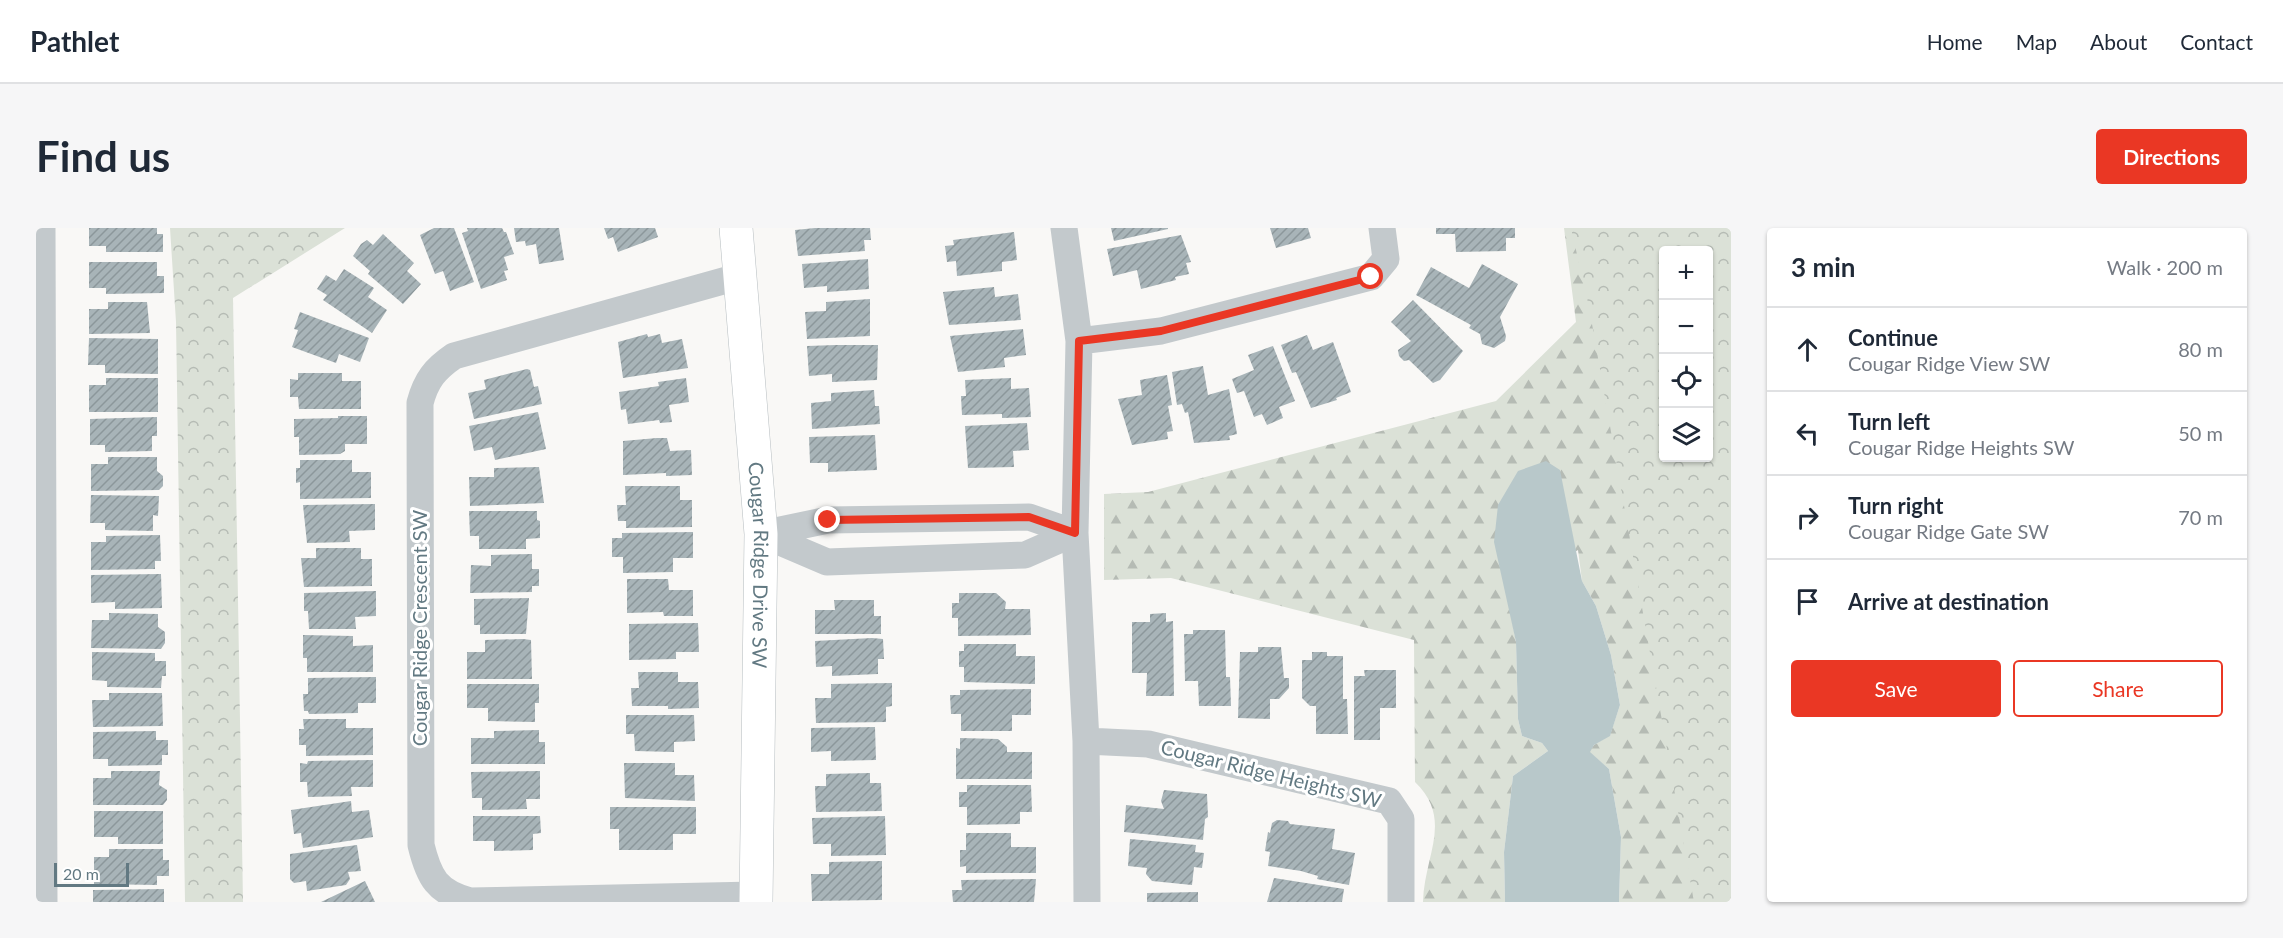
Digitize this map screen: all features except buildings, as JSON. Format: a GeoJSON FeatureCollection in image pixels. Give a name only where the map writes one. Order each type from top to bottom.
{"type":"FeatureCollection","features":[{"type":"Feature","properties":{"kind":"street"},"geometry":{"type":"LineString","coordinates":[[42,228],[39,312],[40,712],[44,902]]}},
{"type":"Feature","properties":{"kind":"street","name":"Cougar Ridge Drive SW"},"geometry":{"type":"LineString","coordinates":[[736,228],[761,534],[755,898]]}},
{"type":"Feature","properties":{"kind":"street"},"geometry":{"type":"LineString","coordinates":[[1064,228],[1079,341],[1075,533],[1086,741],[1087,902]]}},
{"type":"Feature","properties":{"kind":"street"},"geometry":{"type":"LineString","coordinates":[[1079,341],[1161,331],[1371,277],[1386,259],[1382,228]]}},
{"type":"Feature","properties":{"kind":"street","name":"Cougar Ridge Crescent SW"},"geometry":{"type":"LineString","coordinates":[[741,276],[454,356],[436,368],[424,385],[420,403],[421,845],[426,864],[436,884],[452,896],[470,901],[755,898]]}},
{"type":"Feature","properties":{"kind":"street"},"geometry":{"type":"LineString","coordinates":[[761,534],[828,520],[1029,517],[1075,533]]}},
{"type":"Feature","properties":{"kind":"street"},"geometry":{"type":"LineString","coordinates":[[761,534],[827,562],[1025,555],[1075,533]]}},
{"type":"Feature","properties":{"kind":"street","name":"Cougar Ridge Heights SW"},"geometry":{"type":"LineString","coordinates":[[1086,741],[1148,744],[1389,801],[1401,819],[1401,902]]}},
{"type":"Feature","properties":{"kind":"green space"},"geometry":{"type":"Polygon","coordinates":[[[170,228],[345,228],[233,298],[243,902],[185,902],[176,322],[170,228]]]}},
{"type":"Feature","properties":{"kind":"green space"},"geometry":{"type":"Polygon","coordinates":[[[1564,228],[1731,228],[1731,902],[1619,902],[1621,837],[1609,769],[1589,752],[1594,745],[1610,735],[1620,705],[1611,655],[1596,606],[1582,581],[1578,550],[1507,593],[1516,642],[1518,719],[1522,736],[1542,743],[1548,751],[1513,776],[1504,852],[1505,902],[1423,902],[1435,824],[1433,810],[1427,796],[1415,782],[1414,640],[1171,578],[1104,580],[1104,494],[1148,492],[1496,401],[1576,322],[1564,228]]]}},
{"type":"Feature","properties":{"kind":"green space"},"geometry":{"type":"Polygon","coordinates":[[[1571,228],[1731,228],[1731,902],[1694,902],[1589,307],[1571,228]]]}},
{"type":"Feature","properties":{"kind":"shaded area"},"geometry":{"type":"Polygon","coordinates":[[[1546,461],[1560,470],[1582,581],[1596,606],[1611,655],[1620,705],[1610,736],[1594,745],[1590,752],[1609,769],[1621,837],[1619,902],[1505,902],[1504,852],[1513,776],[1548,751],[1542,743],[1522,736],[1518,719],[1516,642],[1494,542],[1498,505],[1518,471],[1546,461]]]}},
{"type":"Feature","properties":{"kind":"route"},"geometry":{"type":"LineString","coordinates":[[828,520],[1029,517],[1075,533],[1079,341],[1161,331],[1371,277]]}}]}
